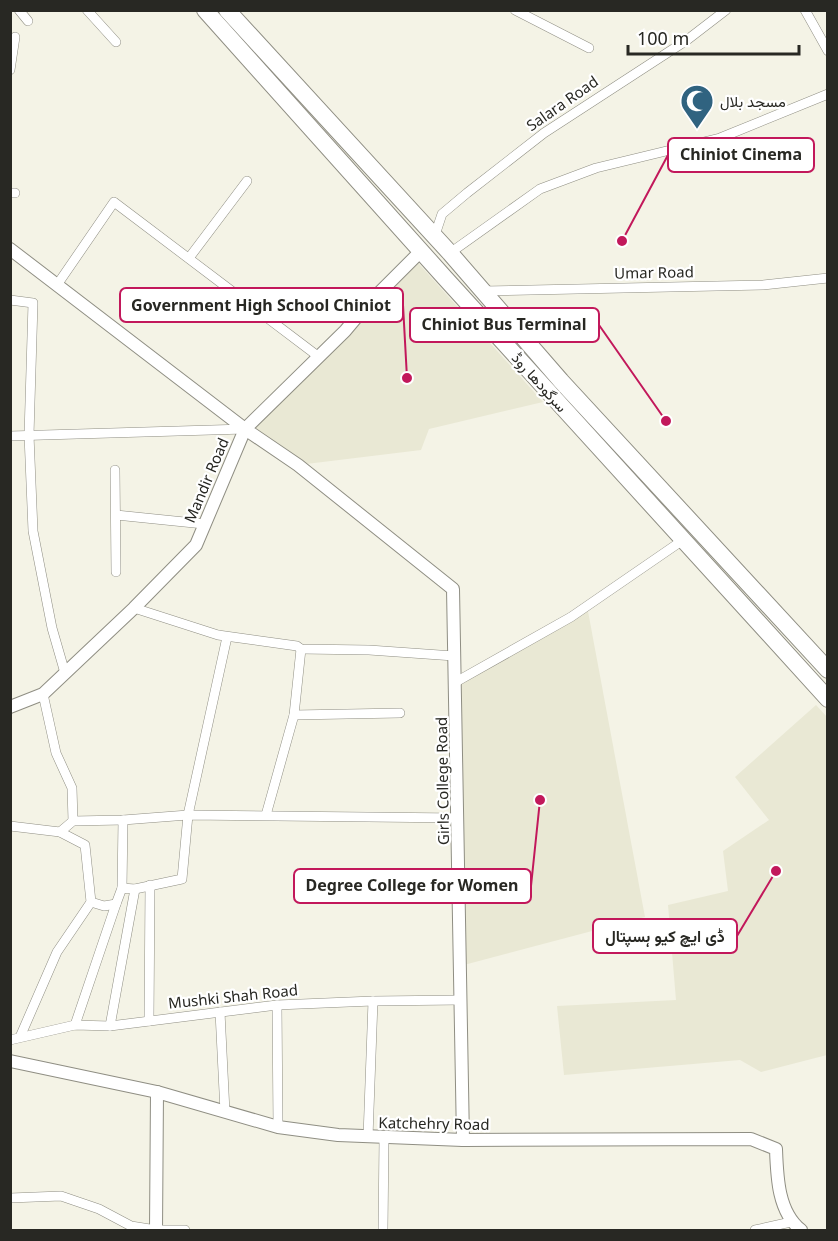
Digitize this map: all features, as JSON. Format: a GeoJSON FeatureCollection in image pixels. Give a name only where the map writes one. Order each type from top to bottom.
{"type":"FeatureCollection","features":[{"type":"Feature","properties":{"kind":"highway","name":"سرگودھا روڈ"},"geometry":{"type":"LineString","coordinates":[[205,10],[279,80],[450,253],[631,482],[828,699]]}},
{"type":"Feature","properties":{"kind":"highway","name":"سرگودھا روڈ"},"geometry":{"type":"LineString","coordinates":[[227,10],[279,80],[421,251],[555,386],[644,471],[825,667]]}},
{"type":"Feature","properties":{"kind":"highway"},"geometry":{"type":"LineString","coordinates":[[631,482],[644,471]]}},
{"type":"Feature","properties":{"kind":"highway"},"geometry":{"type":"LineString","coordinates":[[801,671],[825,667]]}},
{"type":"Feature","properties":{"kind":"street"},"geometry":{"type":"LineString","coordinates":[[19,10],[28,21]]}},
{"type":"Feature","properties":{"kind":"street"},"geometry":{"type":"LineString","coordinates":[[87,10],[116,42]]}},
{"type":"Feature","properties":{"kind":"street"},"geometry":{"type":"LineString","coordinates":[[515,10],[589,48]]}},
{"type":"Feature","properties":{"kind":"street"},"geometry":{"type":"LineString","coordinates":[[535,21],[540,10]]}},
{"type":"Feature","properties":{"kind":"street","name":"Salara Road"},"geometry":{"type":"LineString","coordinates":[[434,238],[442,214],[476,186],[544,133],[687,40],[726,10]]}},
{"type":"Feature","properties":{"kind":"street"},"geometry":{"type":"LineString","coordinates":[[805,10],[828,51]]}},
{"type":"Feature","properties":{"kind":"street"},"geometry":{"type":"LineString","coordinates":[[10,70],[15,37]]}},
{"type":"Feature","properties":{"kind":"street"},"geometry":{"type":"LineString","coordinates":[[450,253],[540,189],[596,168],[720,138],[828,94]]}},
{"type":"Feature","properties":{"kind":"street"},"geometry":{"type":"LineString","coordinates":[[189,258],[247,181]]}},
{"type":"Feature","properties":{"kind":"street"},"geometry":{"type":"LineString","coordinates":[[57,285],[114,202],[318,357]]}},
{"type":"Feature","properties":{"kind":"street"},"geometry":{"type":"LineString","coordinates":[[10,249],[244,429]]}},
{"type":"Feature","properties":{"kind":"street","name":"Mandir Road"},"geometry":{"type":"LineString","coordinates":[[10,706],[43,694],[134,608],[196,545],[244,429],[421,251]]}},
{"type":"Feature","properties":{"kind":"street","name":"Umar Road"},"geometry":{"type":"LineString","coordinates":[[481,291],[763,285],[828,278]]}},
{"type":"Feature","properties":{"kind":"street"},"geometry":{"type":"LineString","coordinates":[[10,300],[33,303],[29,435],[33,531],[52,628],[65,673]]}},
{"type":"Feature","properties":{"kind":"street"},"geometry":{"type":"LineString","coordinates":[[10,436],[244,429]]}},
{"type":"Feature","properties":{"kind":"street","name":"Girls College Road"},"geometry":{"type":"LineString","coordinates":[[244,429],[298,465],[453,589],[463,1140]]}},
{"type":"Feature","properties":{"kind":"street"},"geometry":{"type":"LineString","coordinates":[[115,470],[116,572]]}},
{"type":"Feature","properties":{"kind":"street"},"geometry":{"type":"LineString","coordinates":[[116,515],[204,524]]}},
{"type":"Feature","properties":{"kind":"street"},"geometry":{"type":"LineString","coordinates":[[454,683],[572,618],[683,540]]}},
{"type":"Feature","properties":{"kind":"street"},"geometry":{"type":"LineString","coordinates":[[134,608],[179,624],[227,637],[297,646],[301,649],[369,650],[454,656]]}},
{"type":"Feature","properties":{"kind":"street"},"geometry":{"type":"LineString","coordinates":[[122,888],[135,889],[182,879],[188,815],[227,637]]}},
{"type":"Feature","properties":{"kind":"street"},"geometry":{"type":"LineString","coordinates":[[266,815],[294,715],[301,649]]}},
{"type":"Feature","properties":{"kind":"street"},"geometry":{"type":"LineString","coordinates":[[43,694],[56,753],[72,788],[73,820]]}},
{"type":"Feature","properties":{"kind":"street"},"geometry":{"type":"LineString","coordinates":[[294,715],[400,713]]}},
{"type":"Feature","properties":{"kind":"street"},"geometry":{"type":"LineString","coordinates":[[60,832],[73,820],[123,820],[188,815],[458,818]]}},
{"type":"Feature","properties":{"kind":"street"},"geometry":{"type":"LineString","coordinates":[[75,1025],[122,888],[123,820]]}},
{"type":"Feature","properties":{"kind":"street"},"geometry":{"type":"LineString","coordinates":[[10,826],[60,832],[85,844],[91,902],[57,952],[15,1038]]}},
{"type":"Feature","properties":{"kind":"street"},"geometry":{"type":"LineString","coordinates":[[149,1021],[150,885]]}},
{"type":"Feature","properties":{"kind":"street"},"geometry":{"type":"LineString","coordinates":[[110,1026],[135,889]]}},
{"type":"Feature","properties":{"kind":"street"},"geometry":{"type":"LineString","coordinates":[[91,902],[104,906],[116,904]]}},
{"type":"Feature","properties":{"kind":"street","name":"Mushki Shah Road"},"geometry":{"type":"LineString","coordinates":[[15,1038],[75,1025],[110,1026],[277,1005],[461,1000]]}},
{"type":"Feature","properties":{"kind":"street"},"geometry":{"type":"LineString","coordinates":[[368,1137],[372,1001]]}},
{"type":"Feature","properties":{"kind":"street"},"geometry":{"type":"LineString","coordinates":[[277,1005],[278,1127]]}},
{"type":"Feature","properties":{"kind":"street"},"geometry":{"type":"LineString","coordinates":[[219,1012],[225,1112]]}},
{"type":"Feature","properties":{"kind":"street","name":"Katchehry Road"},"geometry":{"type":"LineString","coordinates":[[10,1061],[157,1092],[278,1127],[338,1135],[463,1140],[751,1139],[776,1149],[777,1184],[791,1222]]}},
{"type":"Feature","properties":{"kind":"street"},"geometry":{"type":"LineString","coordinates":[[156,1230],[157,1092]]}},
{"type":"Feature","properties":{"kind":"street"},"geometry":{"type":"LineString","coordinates":[[382,1230],[384,1138]]}},
{"type":"Feature","properties":{"kind":"street"},"geometry":{"type":"LineString","coordinates":[[10,1198],[61,1196],[99,1209],[130,1226],[156,1230],[185,1230]]}},
{"type":"Feature","properties":{"kind":"street"},"geometry":{"type":"LineString","coordinates":[[755,1230],[791,1222],[801,1230]]}},
{"type":"Feature","properties":{"kind":"shaded area"},"geometry":{"type":"Polygon","coordinates":[[[411,255],[543,402],[429,429],[421,450],[298,465],[245,429],[411,255]]]}},
{"type":"Feature","properties":{"kind":"shaded area"},"geometry":{"type":"Polygon","coordinates":[[[587,606],[645,917],[460,966],[454,683],[587,606]]]}},
{"type":"Feature","properties":{"kind":"shaded area"},"geometry":{"type":"Polygon","coordinates":[[[816,705],[828,718],[827,1055],[761,1072],[740,1060],[564,1075],[557,1006],[676,1000],[668,905],[728,891],[723,851],[769,820],[735,777],[816,705]]]}},
{"type":"Feature","properties":{"kind":"place","name":"مسجد بلال"},"geometry":{"type":"Point","coordinates":[697,130]}},
{"type":"Feature","properties":{"kind":"place","name":"Chiniot Cinema"},"geometry":{"type":"Point","coordinates":[622,241]}},
{"type":"Feature","properties":{"kind":"place","name":"Government High School Chiniot"},"geometry":{"type":"Point","coordinates":[407,378]}},
{"type":"Feature","properties":{"kind":"place","name":"Chiniot Bus Terminal"},"geometry":{"type":"Point","coordinates":[666,421]}},
{"type":"Feature","properties":{"kind":"place","name":"Degree College for Women"},"geometry":{"type":"Point","coordinates":[540,800]}},
{"type":"Feature","properties":{"kind":"place","name":"ڈی ایچ کیو ہسپتال"},"geometry":{"type":"Point","coordinates":[776,871]}}]}
